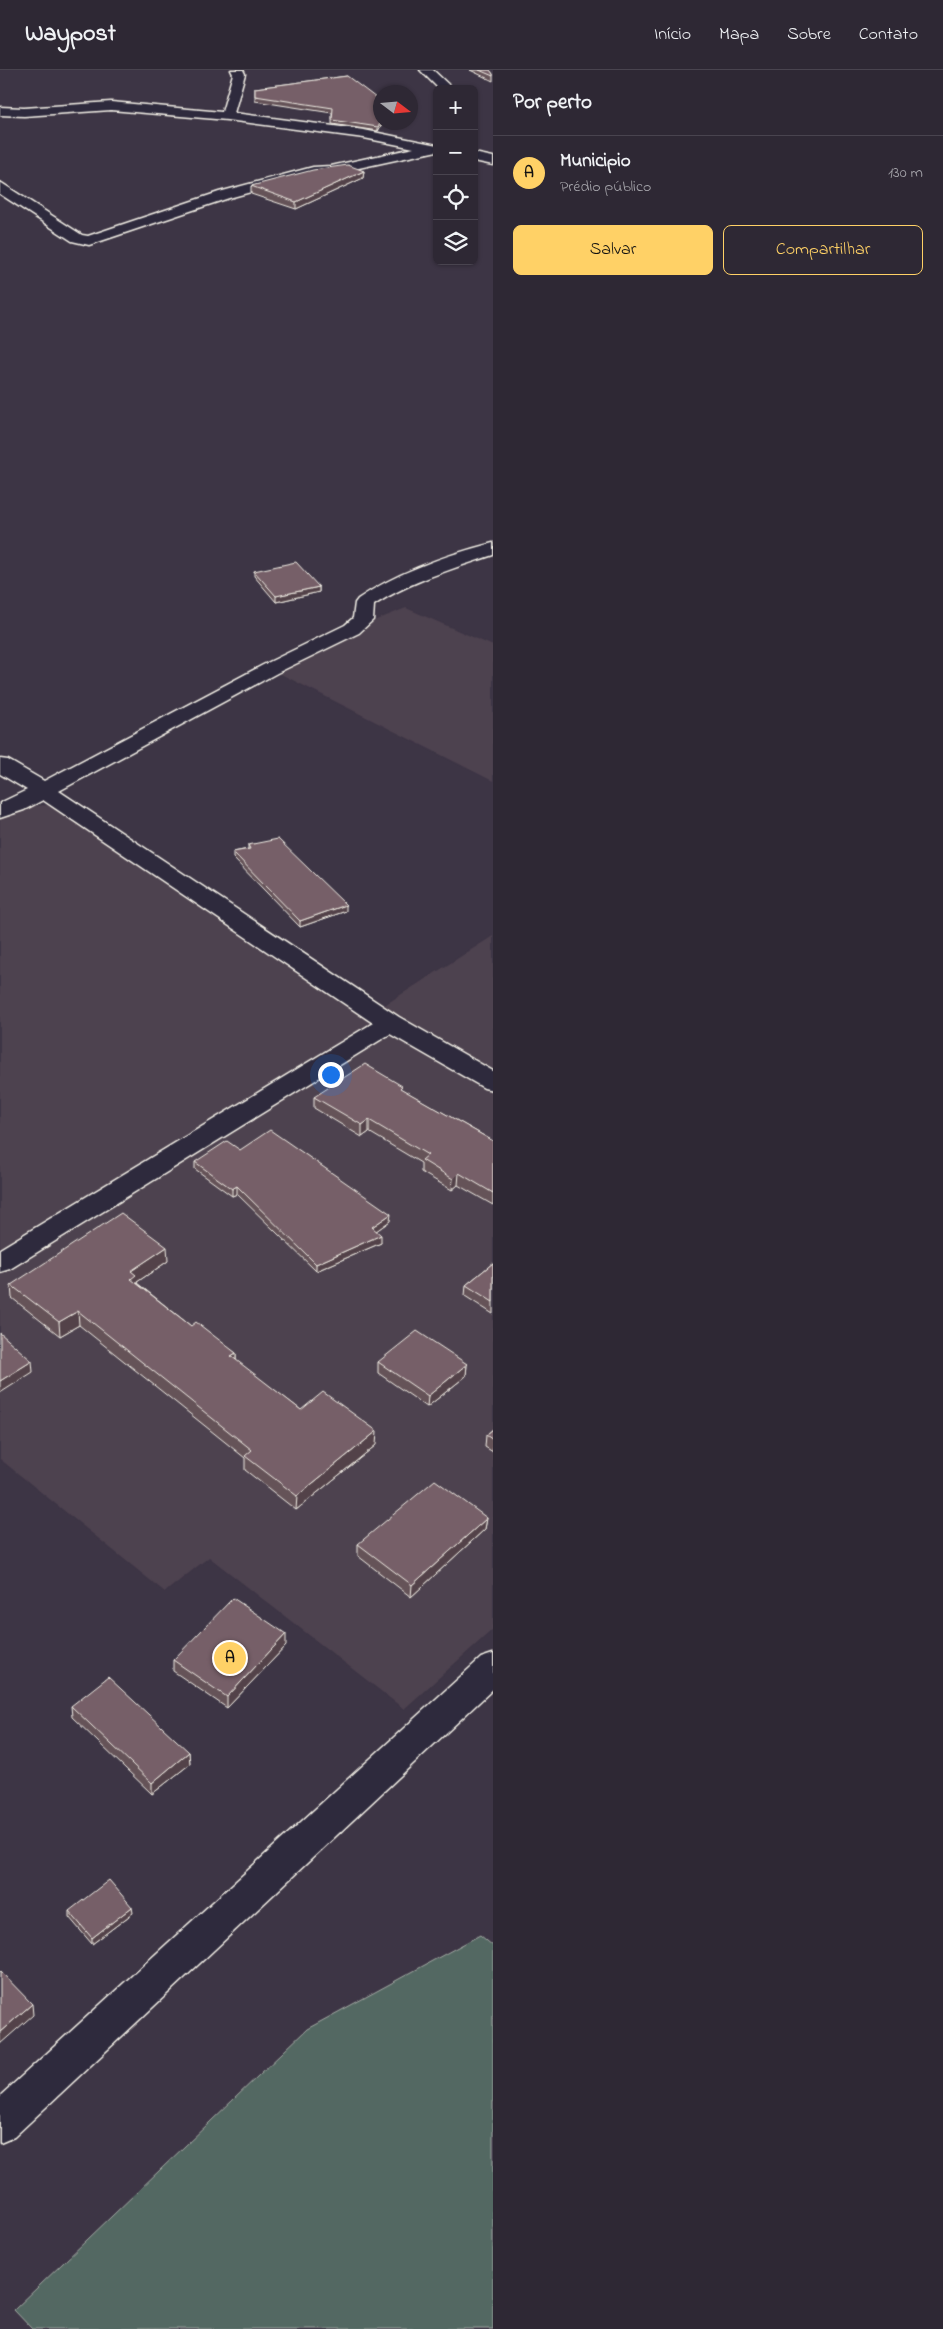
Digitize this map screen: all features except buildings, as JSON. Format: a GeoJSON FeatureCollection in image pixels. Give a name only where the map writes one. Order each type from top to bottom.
{"type":"FeatureCollection","features":[{"type":"Feature","properties":{"kind":"street"},"geometry":{"type":"LineString","coordinates":[[227,116],[239,74],[237,70]]}},
{"type":"Feature","properties":{"kind":"street"},"geometry":{"type":"LineString","coordinates":[[426,70],[443,85]]}},
{"type":"Feature","properties":{"kind":"street"},"geometry":{"type":"LineString","coordinates":[[0,111],[24,112],[111,106],[227,116],[376,136],[433,148]]}},
{"type":"Feature","properties":{"kind":"street"},"geometry":{"type":"LineString","coordinates":[[0,186],[7,194],[77,238],[89,241],[224,195],[314,171],[338,168],[433,148]]}},
{"type":"Feature","properties":{"kind":"street"},"geometry":{"type":"LineString","coordinates":[[478,158],[493,161]]}},
{"type":"Feature","properties":{"kind":"street"},"geometry":{"type":"LineString","coordinates":[[0,811],[44,790],[270,669],[352,629],[363,620],[365,603],[380,592],[411,577],[493,549]]}},
{"type":"Feature","properties":{"kind":"street"},"geometry":{"type":"LineString","coordinates":[[0,765],[44,790],[390,1023],[493,1082]]}},
{"type":"Feature","properties":{"kind":"street"},"geometry":{"type":"LineString","coordinates":[[0,1262],[390,1023]]}},
{"type":"Feature","properties":{"kind":"street"},"geometry":{"type":"LineString","coordinates":[[0,2124],[493,1668]]}},
{"type":"Feature","properties":{"kind":"shaded area"},"geometry":{"type":"Polygon","coordinates":[[[406,608],[493,646],[493,781],[275,671],[354,629],[406,608]]]}},
{"type":"Feature","properties":{"kind":"shaded area"},"geometry":{"type":"Polygon","coordinates":[[[56,805],[380,1008],[493,936],[493,1629],[404,1709],[209,1557],[165,1592],[0,1459],[0,813],[22,806],[56,805]]]}},
{"type":"Feature","properties":{"kind":"green space"},"geometry":{"type":"Polygon","coordinates":[[[480,1935],[493,1946],[493,2329],[32,2329],[14,2310],[307,2029],[480,1935]]]}},
{"type":"Feature","properties":{"kind":"place","name":"Municipio"},"geometry":{"type":"Point","coordinates":[230,1658]}}]}
